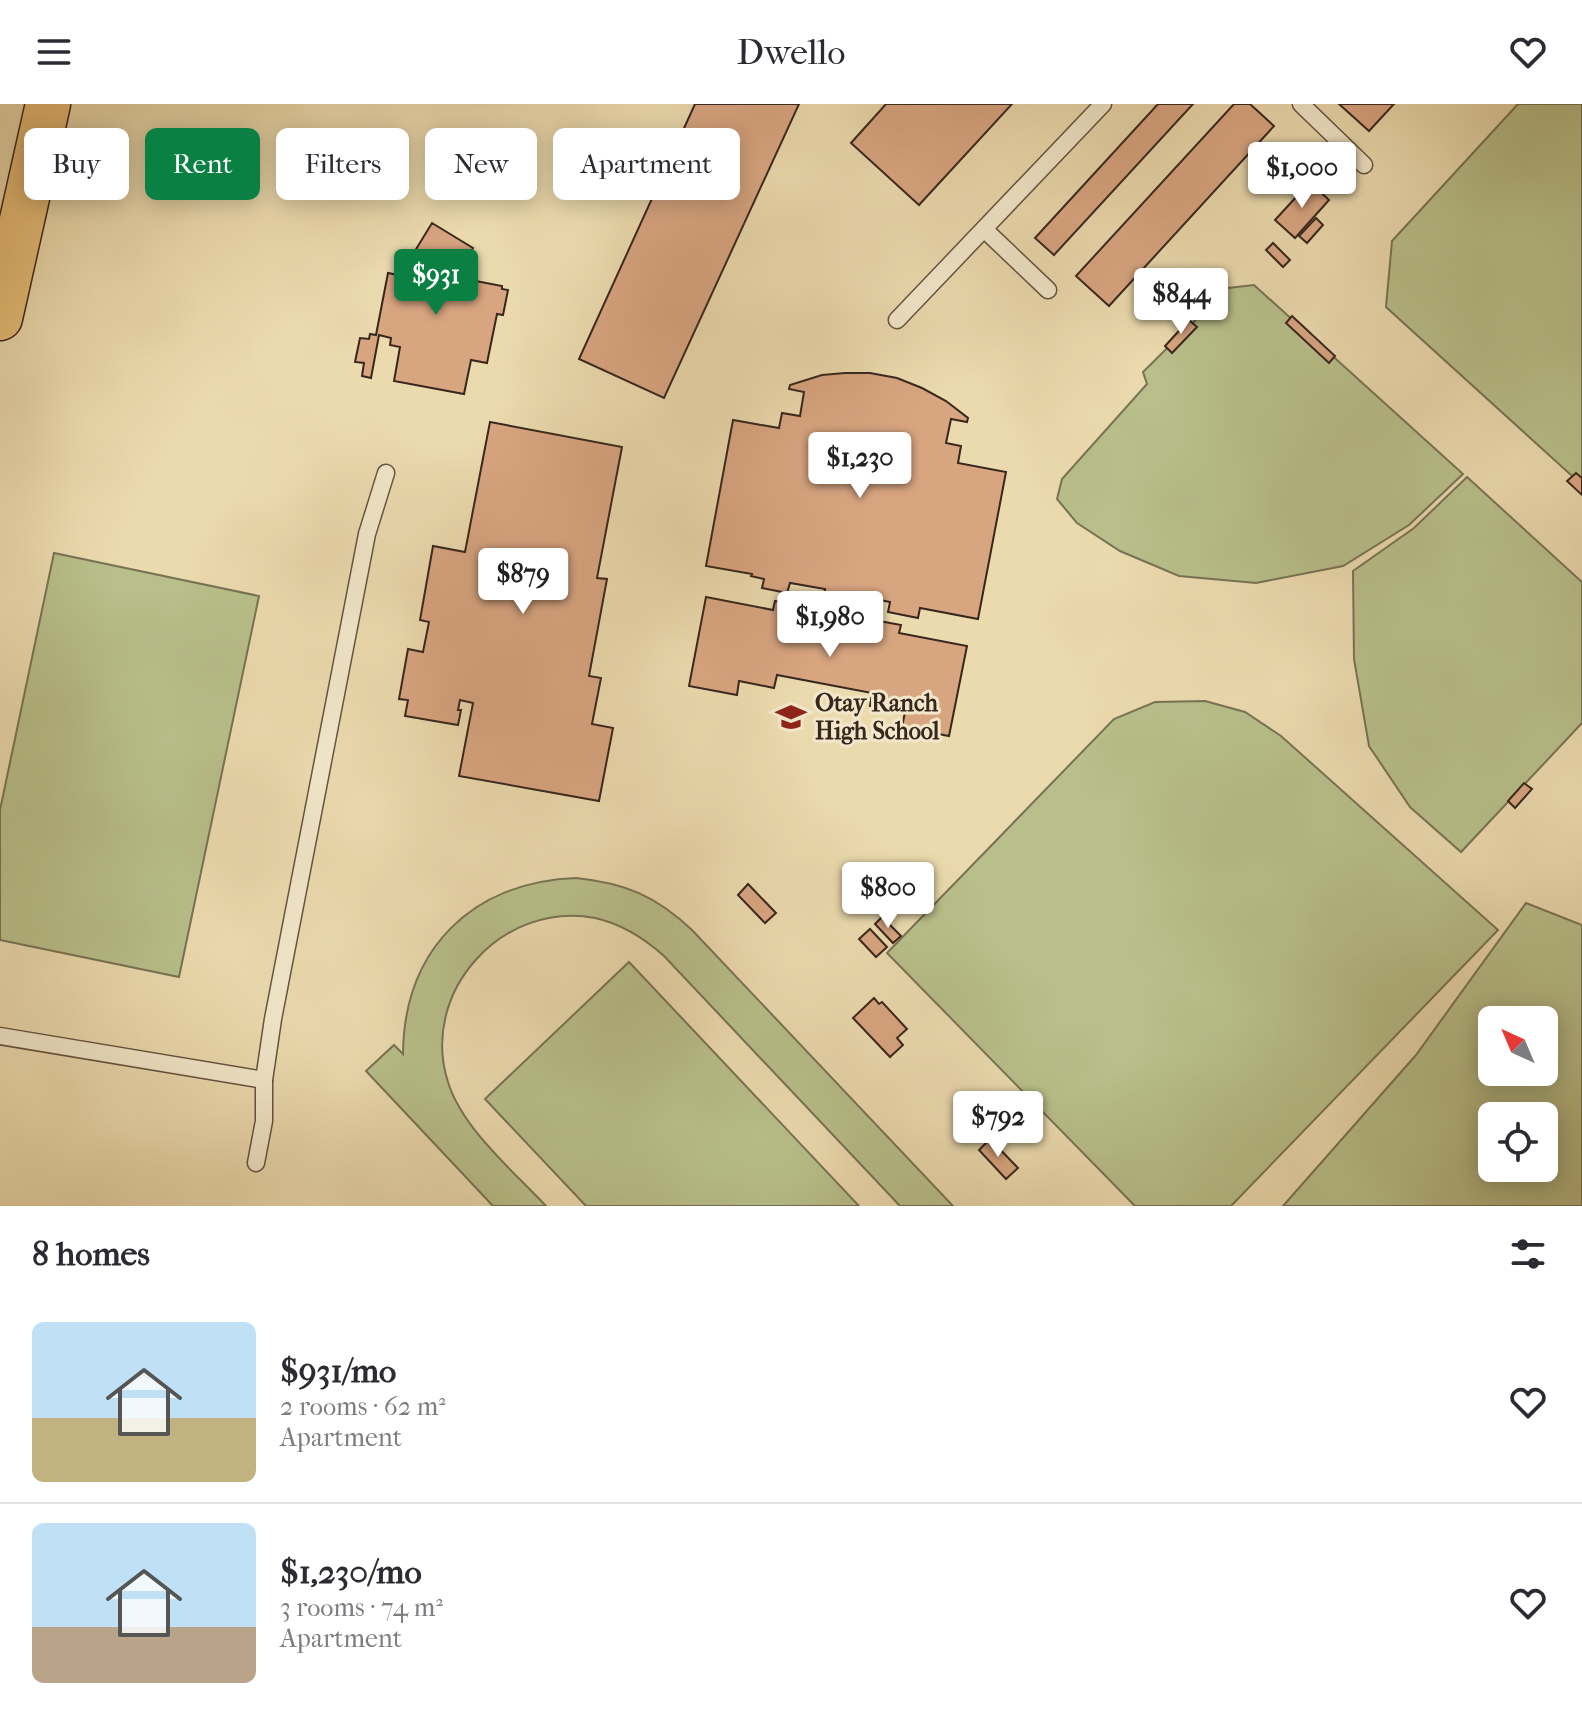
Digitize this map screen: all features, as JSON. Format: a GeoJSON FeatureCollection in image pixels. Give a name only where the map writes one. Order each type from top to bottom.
{"type":"FeatureCollection","features":[{"type":"Feature","properties":{"kind":"main road"},"geometry":{"type":"LineString","coordinates":[[0,318],[48,104]]}},
{"type":"Feature","properties":{"kind":"lane"},"geometry":{"type":"LineString","coordinates":[[897,320],[1103,104]]}},
{"type":"Feature","properties":{"kind":"lane"},"geometry":{"type":"LineString","coordinates":[[1301,104],[1364,165]]}},
{"type":"Feature","properties":{"kind":"lane"},"geometry":{"type":"LineString","coordinates":[[984,229],[1048,290]]}},
{"type":"Feature","properties":{"kind":"lane"},"geometry":{"type":"LineString","coordinates":[[256,1163],[264,1121],[264,1080],[273,1019],[367,534],[386,473]]}},
{"type":"Feature","properties":{"kind":"lane"},"geometry":{"type":"LineString","coordinates":[[0,1036],[264,1080]]}},
{"type":"Feature","properties":{"kind":"green space"},"geometry":{"type":"Polygon","coordinates":[[[1518,104],[1582,104],[1582,485],[1386,307],[1392,241],[1518,104]]]}},
{"type":"Feature","properties":{"kind":"green space"},"geometry":{"type":"Polygon","coordinates":[[[1254,285],[1463,474],[1409,525],[1343,566],[1256,583],[1179,576],[1120,551],[1077,523],[1057,499],[1062,479],[1147,384],[1143,372],[1228,288],[1254,285]]]}},
{"type":"Feature","properties":{"kind":"green space"},"geometry":{"type":"Polygon","coordinates":[[[1467,477],[1582,582],[1582,723],[1461,852],[1410,807],[1369,746],[1354,659],[1353,571],[1414,528],[1467,477]]]}},
{"type":"Feature","properties":{"kind":"green space"},"geometry":{"type":"Polygon","coordinates":[[[54,553],[259,596],[179,977],[0,940],[0,810],[54,553]]]}},
{"type":"Feature","properties":{"kind":"green space"},"geometry":{"type":"Polygon","coordinates":[[[1205,701],[1245,712],[1281,736],[1498,930],[1231,1206],[1135,1206],[887,953],[1114,719],[1155,702],[1205,701]]]}},
{"type":"Feature","properties":{"kind":"green space"},"geometry":{"type":"Polygon","coordinates":[[[576,878],[610,883],[639,893],[679,918],[953,1206],[900,1206],[656,949],[614,924],[595,918],[561,916],[529,923],[500,938],[476,960],[458,986],[446,1016],[442,1048],[448,1082],[455,1099],[476,1132],[546,1206],[493,1206],[366,1071],[394,1045],[403,1054],[406,1016],[416,983],[431,953],[451,928],[476,908],[505,892],[539,882],[576,878]]]}},
{"type":"Feature","properties":{"kind":"green space"},"geometry":{"type":"Polygon","coordinates":[[[1526,903],[1582,925],[1582,1206],[1283,1206],[1416,1055],[1526,903]]]}},
{"type":"Feature","properties":{"kind":"green space"},"geometry":{"type":"Polygon","coordinates":[[[629,962],[859,1206],[586,1206],[485,1099],[629,962]]]}},
{"type":"Feature","properties":{"kind":"building"},"geometry":{"type":"Polygon","coordinates":[[[695,104],[799,104],[664,398],[579,359],[651,200],[740,200],[740,128],[684,128],[695,104]]]}},
{"type":"Feature","properties":{"kind":"building"},"geometry":{"type":"Polygon","coordinates":[[[886,104],[1012,104],[919,205],[851,143],[886,104]]]}},
{"type":"Feature","properties":{"kind":"building"},"geometry":{"type":"Polygon","coordinates":[[[1158,104],[1193,104],[1054,255],[1035,238],[1158,104]]]}},
{"type":"Feature","properties":{"kind":"building"},"geometry":{"type":"Polygon","coordinates":[[[1234,104],[1250,104],[1274,126],[1109,306],[1076,276],[1234,104]]]}},
{"type":"Feature","properties":{"kind":"building"},"geometry":{"type":"Polygon","coordinates":[[[1339,104],[1394,104],[1369,131],[1339,104]]]}},
{"type":"Feature","properties":{"kind":"building"},"geometry":{"type":"Polygon","coordinates":[[[1310,182],[1329,200],[1295,238],[1275,220],[1310,182]]]}},
{"type":"Feature","properties":{"kind":"building"},"geometry":{"type":"Polygon","coordinates":[[[1316,218],[1323,225],[1307,243],[1299,236],[1316,218]]]}},
{"type":"Feature","properties":{"kind":"building"},"geometry":{"type":"Polygon","coordinates":[[[432,223],[473,248],[455,277],[502,286],[502,289],[508,290],[503,315],[497,314],[487,363],[471,360],[464,394],[394,381],[400,347],[390,345],[391,338],[379,335],[371,378],[362,376],[364,363],[355,362],[360,338],[369,339],[370,334],[376,335],[388,273],[413,278],[414,269],[407,264],[432,223]]]}},
{"type":"Feature","properties":{"kind":"building"},"geometry":{"type":"Polygon","coordinates":[[[1273,243],[1290,260],[1283,267],[1266,250],[1273,243]]]}},
{"type":"Feature","properties":{"kind":"building"},"geometry":{"type":"Polygon","coordinates":[[[1292,316],[1335,356],[1329,363],[1286,323],[1292,316]]]}},
{"type":"Feature","properties":{"kind":"building"},"geometry":{"type":"Polygon","coordinates":[[[1189,320],[1197,327],[1172,353],[1165,346],[1189,320]]]}},
{"type":"Feature","properties":{"kind":"building"},"geometry":{"type":"Polygon","coordinates":[[[845,373],[897,378],[946,401],[968,418],[967,422],[951,419],[946,443],[961,446],[958,463],[1006,472],[978,619],[920,608],[918,618],[888,612],[890,602],[860,596],[858,607],[823,601],[825,589],[790,583],[787,593],[762,588],[764,579],[752,574],[706,566],[733,420],[779,428],[782,413],[800,416],[804,392],[789,389],[790,385],[822,375],[845,373]]]}},
{"type":"Feature","properties":{"kind":"building"},"geometry":{"type":"Polygon","coordinates":[[[490,422],[622,447],[597,578],[607,579],[589,676],[601,678],[592,724],[613,728],[599,801],[459,776],[473,703],[460,700],[458,725],[405,716],[408,700],[399,699],[408,649],[423,652],[429,622],[420,620],[433,546],[465,552],[490,422]]]}},
{"type":"Feature","properties":{"kind":"building"},"geometry":{"type":"Polygon","coordinates":[[[1576,473],[1582,478],[1582,495],[1567,481],[1576,473]]]}},
{"type":"Feature","properties":{"kind":"building"},"geometry":{"type":"Polygon","coordinates":[[[706,597],[773,610],[775,601],[823,610],[821,619],[851,625],[852,616],[901,625],[899,633],[967,646],[949,736],[902,727],[905,712],[870,706],[872,693],[777,675],[774,688],[739,681],[737,695],[689,686],[706,597]]]}},
{"type":"Feature","properties":{"kind":"building"},"geometry":{"type":"Polygon","coordinates":[[[1524,783],[1532,789],[1515,808],[1508,801],[1524,783]]]}},
{"type":"Feature","properties":{"kind":"building"},"geometry":{"type":"Polygon","coordinates":[[[748,884],[776,913],[765,923],[738,895],[748,884]]]}},
{"type":"Feature","properties":{"kind":"building"},"geometry":{"type":"Polygon","coordinates":[[[882,917],[901,936],[893,943],[875,924],[882,917]]]}},
{"type":"Feature","properties":{"kind":"building"},"geometry":{"type":"Polygon","coordinates":[[[870,929],[887,947],[876,957],[859,939],[870,929]]]}},
{"type":"Feature","properties":{"kind":"building"},"geometry":{"type":"Polygon","coordinates":[[[874,998],[879,1004],[882,1002],[907,1029],[897,1038],[903,1045],[890,1057],[853,1018],[874,998]]]}},
{"type":"Feature","properties":{"kind":"building"},"geometry":{"type":"Polygon","coordinates":[[[990,1139],[1018,1168],[1006,1179],[979,1150],[990,1139]]]}},
{"type":"Feature","properties":{"kind":"place","name":"Otay Ranch High School"},"geometry":{"type":"Point","coordinates":[791,717]}}]}
